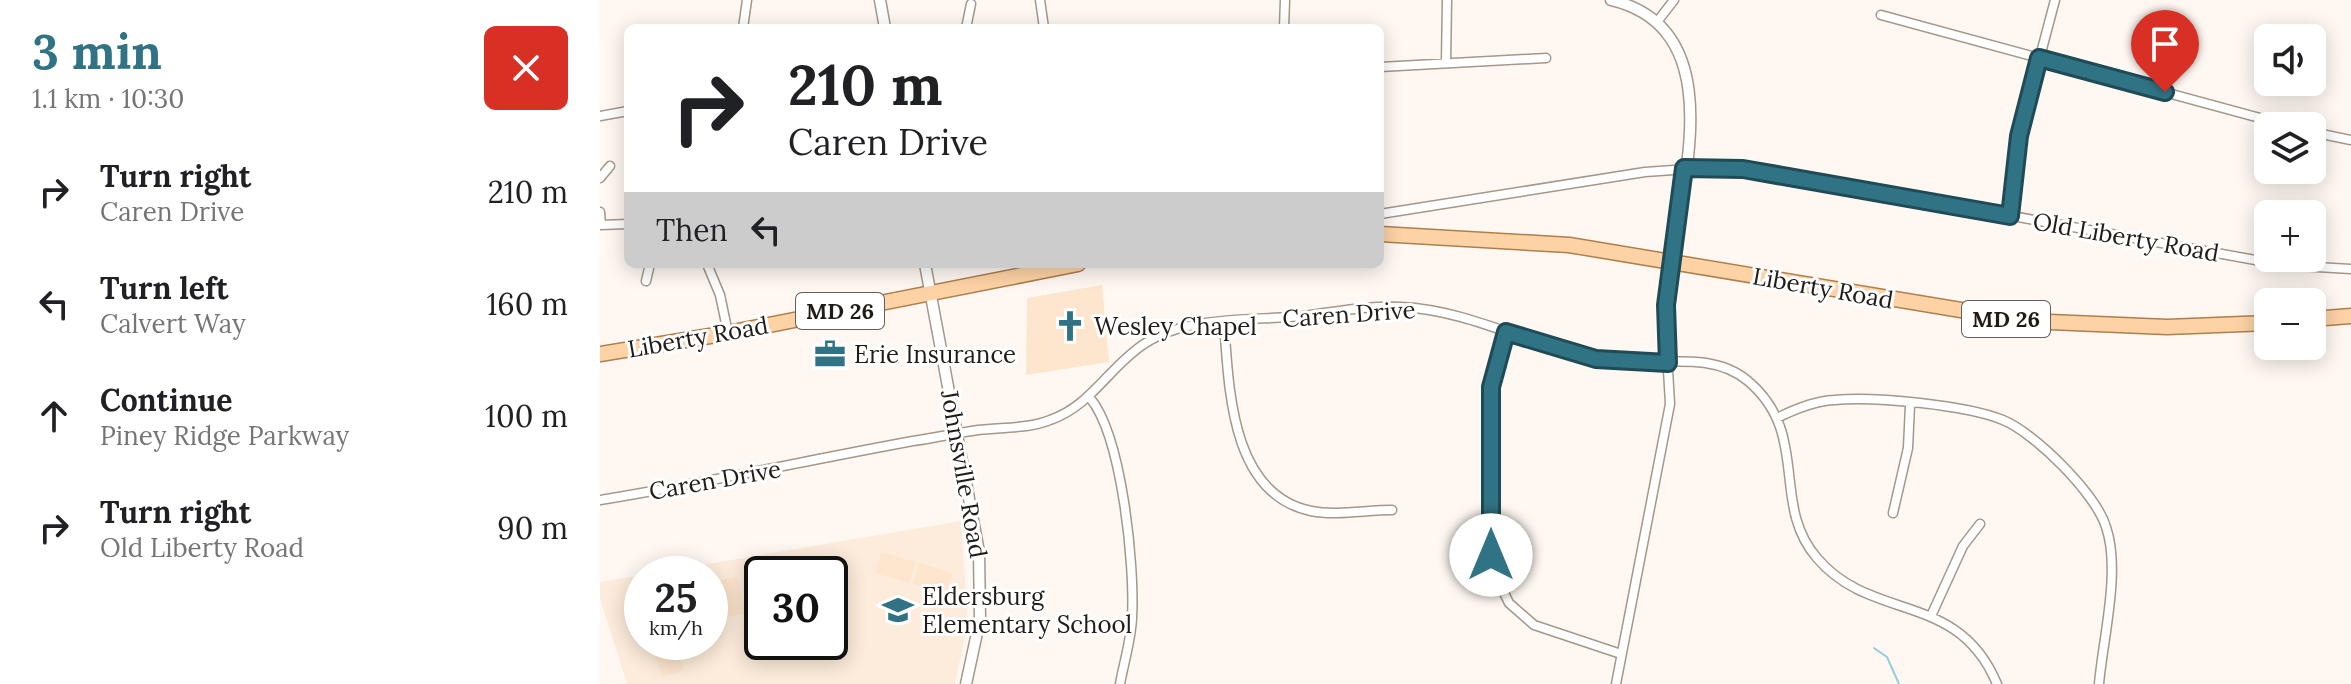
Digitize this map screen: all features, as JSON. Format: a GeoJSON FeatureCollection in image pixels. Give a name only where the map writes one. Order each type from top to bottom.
{"type":"FeatureCollection","features":[{"type":"Feature","properties":{"kind":"main road","name":"Liberty Road"},"geometry":{"type":"LineString","coordinates":[[1384,234],[1547,242],[2006,319],[2124,327],[2254,323]]}},
{"type":"Feature","properties":{"kind":"main road","name":"Liberty Road"},"geometry":{"type":"LineString","coordinates":[[600,354],[728,333],[1058,268]]}},
{"type":"Feature","properties":{"kind":"main road"},"geometry":{"type":"LineString","coordinates":[[2326,318],[2351,316]]}},
{"type":"Feature","properties":{"kind":"street"},"geometry":{"type":"LineString","coordinates":[[744,24],[747,0]]}},
{"type":"Feature","properties":{"kind":"street"},"geometry":{"type":"LineString","coordinates":[[880,0],[884,24]]}},
{"type":"Feature","properties":{"kind":"street"},"geometry":{"type":"LineString","coordinates":[[1040,0],[1043,24]]}},
{"type":"Feature","properties":{"kind":"street"},"geometry":{"type":"LineString","coordinates":[[1284,24],[1285,0]]}},
{"type":"Feature","properties":{"kind":"street"},"geometry":{"type":"LineString","coordinates":[[1446,63],[1447,0]]}},
{"type":"Feature","properties":{"kind":"street"},"geometry":{"type":"LineString","coordinates":[[1611,0],[1637,9],[1657,22],[1678,48],[1689,78],[1684,168],[1665,318],[1669,413],[1616,684]]}},
{"type":"Feature","properties":{"kind":"street"},"geometry":{"type":"LineString","coordinates":[[1657,22],[1674,0]]}},
{"type":"Feature","properties":{"kind":"street"},"geometry":{"type":"LineString","coordinates":[[2010,216],[2019,136],[2055,0]]}},
{"type":"Feature","properties":{"kind":"street"},"geometry":{"type":"LineString","coordinates":[[967,24],[971,4]]}},
{"type":"Feature","properties":{"kind":"street"},"geometry":{"type":"LineString","coordinates":[[1881,15],[2254,116]]}},
{"type":"Feature","properties":{"kind":"street"},"geometry":{"type":"LineString","coordinates":[[1384,67],[1546,58]]}},
{"type":"Feature","properties":{"kind":"street"},"geometry":{"type":"LineString","coordinates":[[600,116],[624,112]]}},
{"type":"Feature","properties":{"kind":"street"},"geometry":{"type":"LineString","coordinates":[[2326,135],[2351,140]]}},
{"type":"Feature","properties":{"kind":"street"},"geometry":{"type":"LineString","coordinates":[[600,178],[610,166]]}},
{"type":"Feature","properties":{"kind":"street","name":"Old Liberty Road"},"geometry":{"type":"LineString","coordinates":[[1384,213],[1684,168],[1743,169],[2283,265],[2351,269]]}},
{"type":"Feature","properties":{"kind":"street"},"geometry":{"type":"LineString","coordinates":[[600,212],[600,225],[624,224]]}},
{"type":"Feature","properties":{"kind":"street"},"geometry":{"type":"LineString","coordinates":[[646,281],[649,268]]}},
{"type":"Feature","properties":{"kind":"street"},"geometry":{"type":"LineString","coordinates":[[709,268],[720,295],[728,333]]}},
{"type":"Feature","properties":{"kind":"street","name":"Johnsville Road"},"geometry":{"type":"LineString","coordinates":[[926,268],[977,532],[981,596],[976,645],[966,684]]}},
{"type":"Feature","properties":{"kind":"street","name":"Caren Drive"},"geometry":{"type":"LineString","coordinates":[[600,500],[959,433],[1046,422],[1090,398],[1123,361],[1153,338],[1193,326],[1402,307],[1446,312],[1596,359],[1698,362],[1731,370],[1757,389],[1777,418],[1788,449],[1794,513],[1812,553],[1850,586],[1931,616],[1974,643],[1997,684]]}},
{"type":"Feature","properties":{"kind":"street"},"geometry":{"type":"LineString","coordinates":[[1224,322],[1235,417],[1247,458],[1261,481],[1281,498],[1313,512],[1392,510]]}},
{"type":"Feature","properties":{"kind":"street"},"geometry":{"type":"LineString","coordinates":[[1506,332],[1491,387],[1490,533],[1494,572],[1509,603],[1534,625],[1621,654]]}},
{"type":"Feature","properties":{"kind":"street"},"geometry":{"type":"LineString","coordinates":[[1090,398],[1108,427],[1129,563],[1132,619],[1120,684]]}},
{"type":"Feature","properties":{"kind":"street"},"geometry":{"type":"LineString","coordinates":[[1777,418],[1809,404],[1835,400],[1986,414],[2014,425],[2063,469],[2101,515],[2111,547],[2099,684]]}},
{"type":"Feature","properties":{"kind":"street"},"geometry":{"type":"LineString","coordinates":[[1893,513],[1908,448],[1910,405]]}},
{"type":"Feature","properties":{"kind":"street"},"geometry":{"type":"LineString","coordinates":[[1931,616],[1963,546],[1980,524]]}},
{"type":"Feature","properties":{"kind":"shaded area"},"geometry":{"type":"Polygon","coordinates":[[[1102,285],[1109,362],[1026,375],[1027,298],[1102,285]]]}},
{"type":"Feature","properties":{"kind":"shaded area","name":"Eldersburg Elementary School"},"geometry":{"type":"Polygon","coordinates":[[[961,521],[968,622],[955,684],[627,684],[600,599],[600,582],[624,578],[624,660],[728,660],[728,561],[744,558],[744,660],[848,660],[848,556],[755,556],[961,521]]]}},
{"type":"Feature","properties":{"kind":"shaded area"},"geometry":{"type":"Polygon","coordinates":[[[881,552],[915,562],[909,583],[875,573],[881,552]]]}},
{"type":"Feature","properties":{"kind":"shaded area"},"geometry":{"type":"Polygon","coordinates":[[[919,563],[953,573],[947,594],[913,584],[919,563]]]}},
{"type":"Feature","properties":{"kind":"shaded area"},"geometry":{"type":"Polygon","coordinates":[[[737,577],[744,613],[728,617],[728,579],[737,577]]]}},
{"type":"Feature","properties":{"kind":"shaded area"},"geometry":{"type":"Polygon","coordinates":[[[657,660],[681,660],[684,670],[662,677],[657,660]]]}},
{"type":"Feature","properties":{"kind":"waterway"},"geometry":{"type":"LineString","coordinates":[[1874,648],[1887,657],[1899,684]]}},
{"type":"Feature","properties":{"kind":"place","name":"Wesley Chapel"},"geometry":{"type":"Point","coordinates":[1070,326]}},
{"type":"Feature","properties":{"kind":"place","name":"Erie Insurance"},"geometry":{"type":"Point","coordinates":[830,354]}},
{"type":"Feature","properties":{"kind":"place","name":"Eldersburg Elementary School"},"geometry":{"type":"Point","coordinates":[898,610]}},
{"type":"Feature","properties":{"kind":"route"},"geometry":{"type":"LineString","coordinates":[[1491,555],[1491,387],[1496,359],[1506,332],[1596,359],[1668,363],[1666,305],[1684,168],[1743,169],[2010,216],[2019,136],[2039,58],[2165,92]]}}]}
